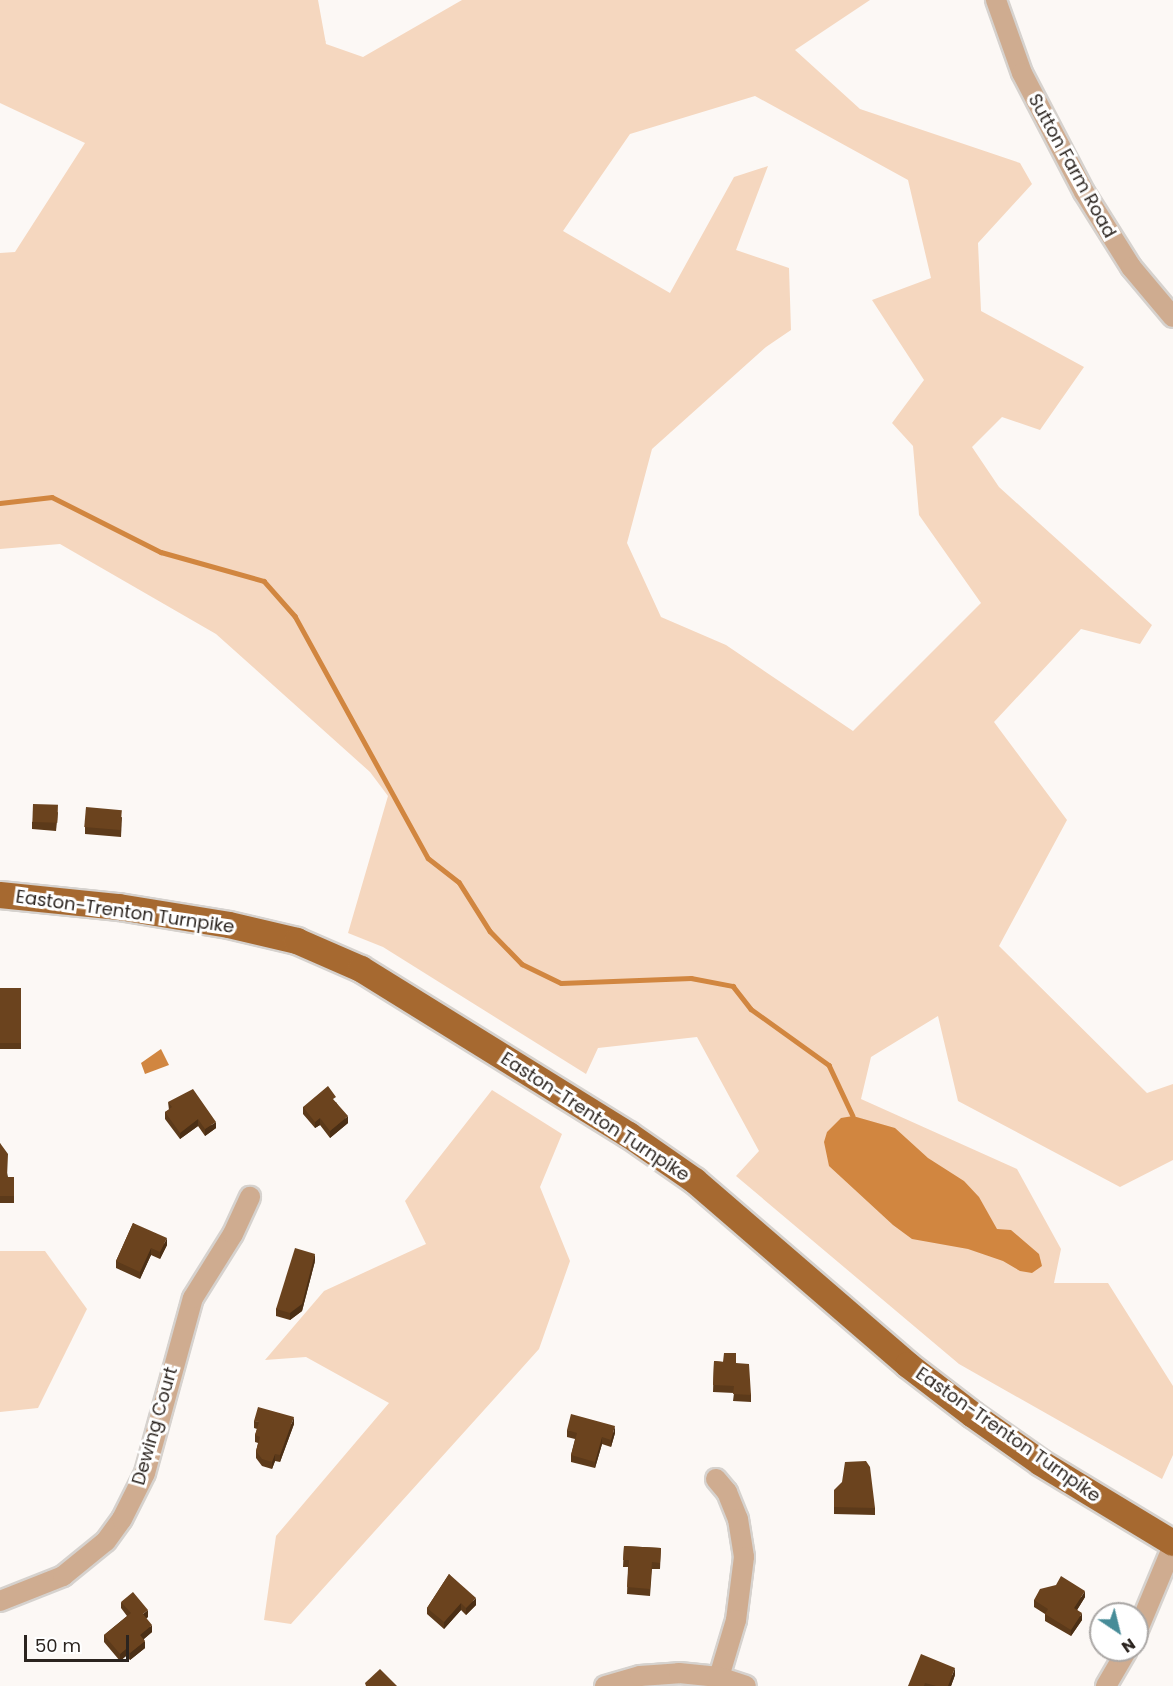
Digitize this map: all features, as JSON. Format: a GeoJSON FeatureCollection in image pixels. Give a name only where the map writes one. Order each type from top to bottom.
{"type":"FeatureCollection","features":[{"type":"Feature","properties":{"kind":"main road","name":"Easton-Trenton Turnpike"},"geometry":{"type":"LineString","coordinates":[[0,895],[119,907],[229,925],[297,941],[361,969],[658,1155],[695,1181],[908,1365],[973,1415],[1051,1469],[1173,1545]]}},
{"type":"Feature","properties":{"kind":"street","name":"Sutton Farm Road"},"geometry":{"type":"LineString","coordinates":[[996,0],[1022,73],[1084,192],[1131,267],[1173,317]]}},
{"type":"Feature","properties":{"kind":"street","name":"Dewing Court"},"geometry":{"type":"LineString","coordinates":[[0,1601],[63,1576],[99,1546],[122,1519],[145,1473],[193,1298],[233,1234],[250,1197]]}},
{"type":"Feature","properties":{"kind":"street"},"geometry":{"type":"LineString","coordinates":[[716,1479],[735,1509],[744,1557],[736,1620],[719,1677]]}},
{"type":"Feature","properties":{"kind":"street"},"geometry":{"type":"LineString","coordinates":[[1149,1603],[1173,1545]]}},
{"type":"Feature","properties":{"kind":"street"},"geometry":{"type":"LineString","coordinates":[[1106,1686],[1120,1662]]}},
{"type":"Feature","properties":{"kind":"street"},"geometry":{"type":"LineString","coordinates":[[605,1686],[653,1675],[719,1677],[746,1686]]}},
{"type":"Feature","properties":{"kind":"shaded area"},"geometry":{"type":"Polygon","coordinates":[[[0,0],[318,0],[326,44],[363,57],[462,0],[870,0],[795,50],[860,109],[1020,163],[1032,184],[978,243],[981,311],[1084,367],[1040,430],[1002,417],[972,447],[999,487],[1152,625],[1140,644],[1081,629],[994,722],[1067,820],[999,946],[1147,1093],[1173,1084],[1173,1160],[1120,1187],[958,1101],[938,1016],[871,1057],[861,1099],[1017,1169],[1061,1249],[1054,1283],[1108,1283],[1173,1386],[1173,1455],[1162,1479],[959,1364],[736,1176],[759,1151],[697,1037],[598,1048],[586,1074],[383,947],[348,933],[388,796],[370,772],[216,634],[60,544],[0,549],[0,253],[15,252],[85,143],[0,103],[0,0]],[[755,96],[630,134],[563,231],[670,293],[734,177],[768,166],[736,250],[789,268],[791,330],[766,347],[652,449],[627,543],[661,617],[726,645],[853,731],[981,603],[919,515],[913,446],[892,423],[924,380],[872,300],[931,278],[908,180],[755,96]]]}},
{"type":"Feature","properties":{"kind":"shaded area"},"geometry":{"type":"Polygon","coordinates":[[[161,1049],[169,1065],[145,1074],[141,1063],[161,1049]]]}},
{"type":"Feature","properties":{"kind":"shaded area"},"geometry":{"type":"Polygon","coordinates":[[[492,1090],[562,1134],[540,1187],[570,1261],[539,1349],[291,1624],[264,1620],[276,1536],[389,1403],[306,1357],[265,1360],[324,1291],[426,1244],[405,1201],[492,1090]]]}},
{"type":"Feature","properties":{"kind":"shaded area"},"geometry":{"type":"Polygon","coordinates":[[[853,1116],[895,1128],[928,1158],[964,1181],[979,1197],[997,1229],[1011,1230],[1039,1254],[1042,1266],[1032,1273],[1020,1271],[1003,1261],[968,1249],[912,1239],[893,1225],[829,1166],[824,1142],[827,1132],[841,1118],[853,1116]]]}},
{"type":"Feature","properties":{"kind":"shaded area"},"geometry":{"type":"Polygon","coordinates":[[[0,1251],[45,1251],[87,1309],[38,1408],[0,1412],[0,1251]]]}},
{"type":"Feature","properties":{"kind":"building"},"geometry":{"type":"Polygon","coordinates":[[[33,804],[58,805],[57,823],[32,822],[33,804]]]}},
{"type":"Feature","properties":{"kind":"building"},"geometry":{"type":"Polygon","coordinates":[[[86,807],[122,810],[120,830],[84,827],[86,807]]]}},
{"type":"Feature","properties":{"kind":"building"},"geometry":{"type":"Polygon","coordinates":[[[0,988],[21,988],[21,1043],[0,1043],[0,988]]]}},
{"type":"Feature","properties":{"kind":"building"},"geometry":{"type":"Polygon","coordinates":[[[328,1086],[336,1097],[333,1099],[348,1116],[330,1131],[320,1118],[315,1122],[303,1107],[328,1086]]]}},
{"type":"Feature","properties":{"kind":"building"},"geometry":{"type":"Polygon","coordinates":[[[193,1089],[216,1122],[205,1129],[198,1119],[180,1133],[165,1112],[172,1107],[168,1102],[193,1089]]]}},
{"type":"Feature","properties":{"kind":"building"},"geometry":{"type":"Polygon","coordinates":[[[0,1143],[8,1154],[7,1177],[14,1177],[14,1196],[0,1196],[0,1143]]]}},
{"type":"Feature","properties":{"kind":"building"},"geometry":{"type":"Polygon","coordinates":[[[133,1223],[167,1238],[160,1252],[151,1248],[140,1272],[116,1261],[133,1223]]]}},
{"type":"Feature","properties":{"kind":"building"},"geometry":{"type":"Polygon","coordinates":[[[295,1248],[315,1254],[302,1304],[290,1313],[276,1309],[295,1248]]]}},
{"type":"Feature","properties":{"kind":"building"},"geometry":{"type":"Polygon","coordinates":[[[724,1353],[736,1353],[736,1363],[749,1364],[751,1395],[733,1394],[734,1386],[713,1385],[714,1361],[723,1362],[724,1353]]]}},
{"type":"Feature","properties":{"kind":"building"},"geometry":{"type":"Polygon","coordinates":[[[258,1407],[294,1417],[280,1455],[275,1454],[272,1462],[262,1459],[256,1451],[260,1437],[255,1435],[259,1422],[254,1421],[258,1407]]]}},
{"type":"Feature","properties":{"kind":"building"},"geometry":{"type":"Polygon","coordinates":[[[571,1414],[615,1426],[611,1440],[602,1437],[595,1462],[571,1455],[577,1433],[567,1430],[571,1414]]]}},
{"type":"Feature","properties":{"kind":"building"},"geometry":{"type":"Polygon","coordinates":[[[866,1461],[870,1467],[875,1508],[834,1507],[834,1490],[842,1482],[845,1462],[866,1461]]]}},
{"type":"Feature","properties":{"kind":"building"},"geometry":{"type":"Polygon","coordinates":[[[624,1546],[661,1548],[660,1563],[652,1562],[650,1589],[627,1587],[629,1560],[623,1560],[624,1546]]]}},
{"type":"Feature","properties":{"kind":"building"},"geometry":{"type":"Polygon","coordinates":[[[449,1574],[476,1598],[466,1608],[461,1603],[444,1622],[427,1608],[449,1574]]]}},
{"type":"Feature","properties":{"kind":"building"},"geometry":{"type":"Polygon","coordinates":[[[1061,1576],[1085,1591],[1074,1608],[1082,1613],[1071,1630],[1045,1614],[1048,1609],[1034,1600],[1040,1589],[1056,1585],[1061,1576]]]}},
{"type":"Feature","properties":{"kind":"building"},"geometry":{"type":"Polygon","coordinates":[[[133,1592],[148,1610],[143,1614],[152,1625],[140,1635],[145,1641],[130,1653],[126,1649],[120,1654],[104,1635],[131,1613],[121,1602],[133,1592]]]}},
{"type":"Feature","properties":{"kind":"building"},"geometry":{"type":"Polygon","coordinates":[[[921,1654],[955,1668],[948,1686],[925,1683],[924,1686],[908,1686],[921,1654]]]}},
{"type":"Feature","properties":{"kind":"building"},"geometry":{"type":"Polygon","coordinates":[[[380,1669],[397,1686],[366,1686],[365,1683],[380,1669]]]}},
{"type":"Feature","properties":{"kind":"waterway"},"geometry":{"type":"LineString","coordinates":[[0,503],[52,497],[161,552],[264,581],[295,616],[428,858],[459,882],[490,931],[522,964],[561,983],[691,978],[733,986],[751,1009],[829,1065],[853,1116]]}}]}
